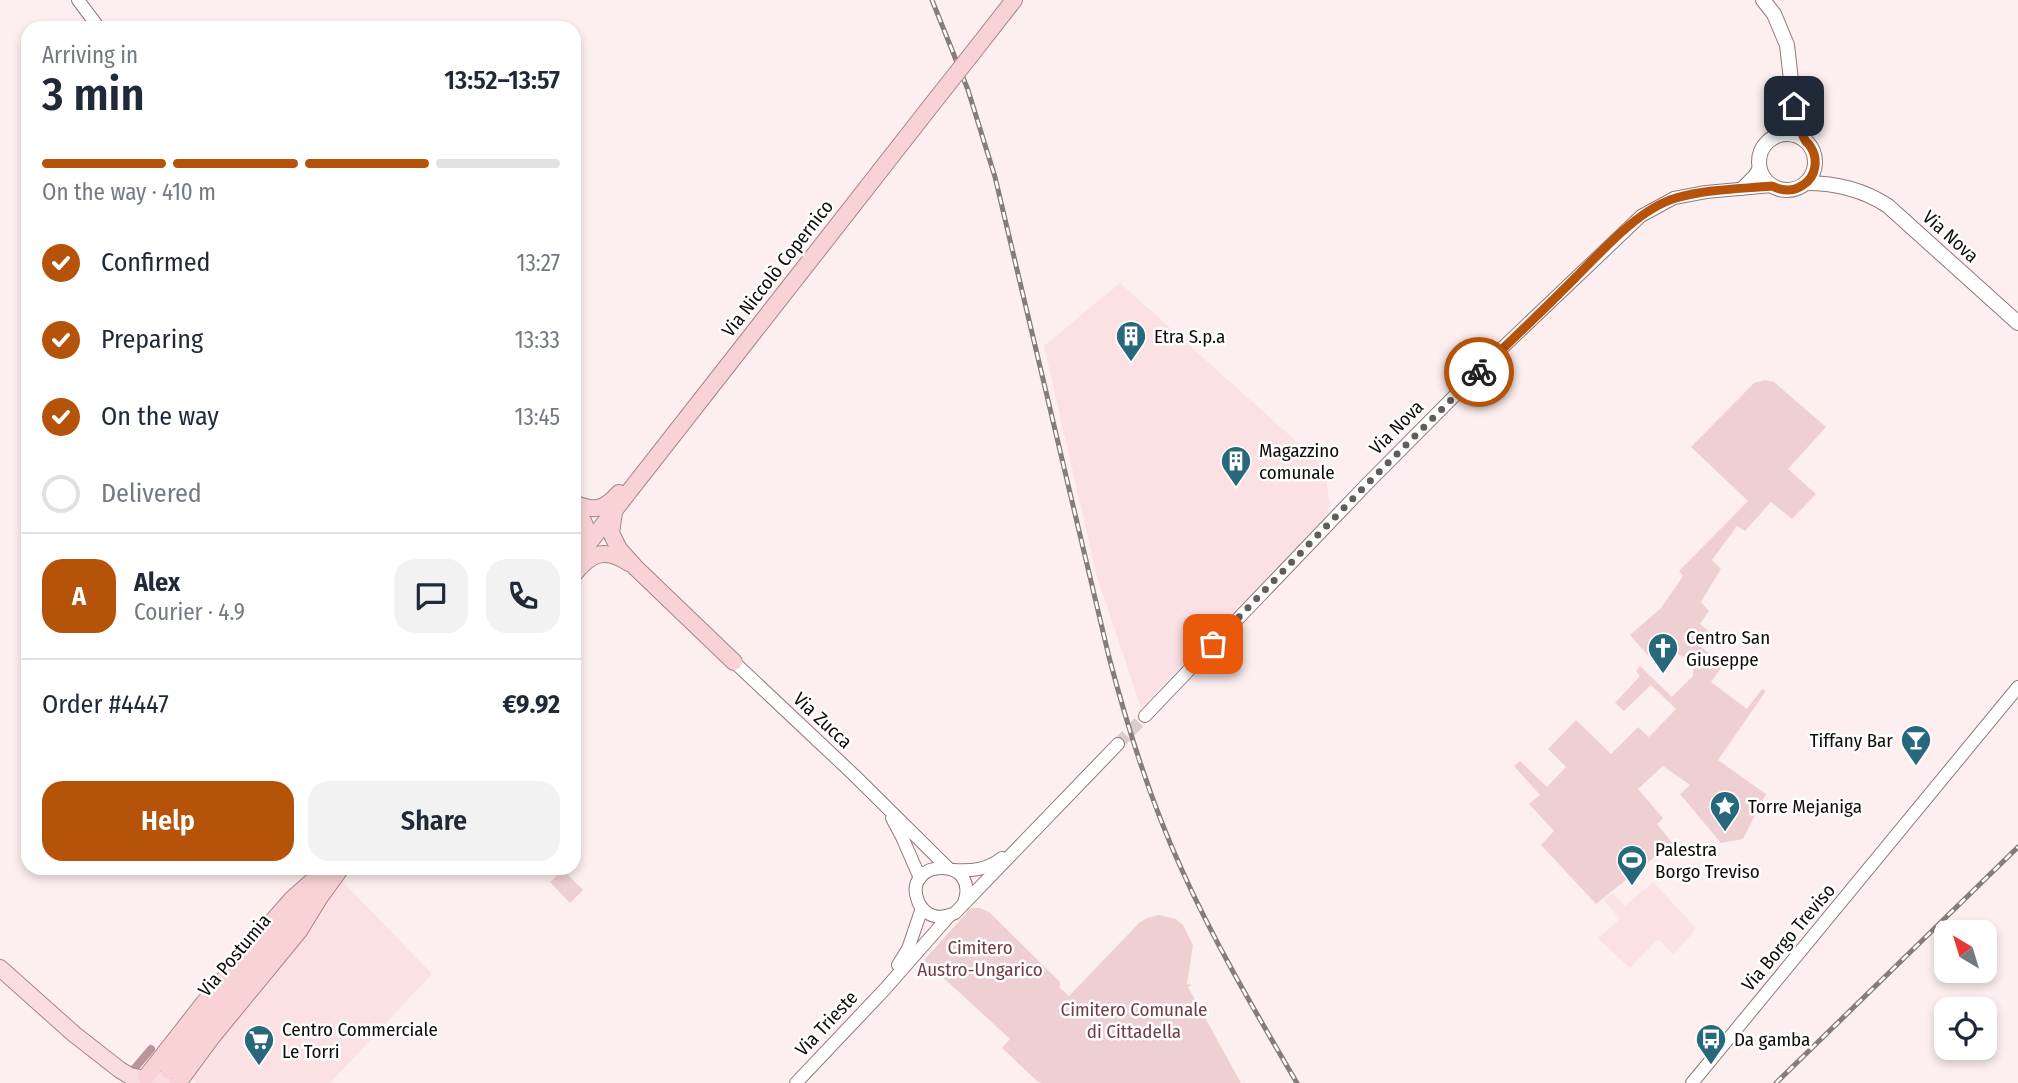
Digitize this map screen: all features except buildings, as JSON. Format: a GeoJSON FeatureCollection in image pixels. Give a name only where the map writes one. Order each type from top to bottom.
{"type":"FeatureCollection","features":[{"type":"Feature","properties":{"kind":"highway","name":"Via Niccolò Copernico"},"geometry":{"type":"LineString","coordinates":[[581,553],[1014,0]]}},
{"type":"Feature","properties":{"kind":"highway"},"geometry":{"type":"LineString","coordinates":[[581,505],[595,509],[609,504],[642,463],[671,438]]}},
{"type":"Feature","properties":{"kind":"highway"},"geometry":{"type":"LineString","coordinates":[[615,510],[610,527],[612,538],[636,568],[734,662]]}},
{"type":"Feature","properties":{"kind":"highway"},"geometry":{"type":"LineString","coordinates":[[581,517],[587,530],[581,549]]}},
{"type":"Feature","properties":{"kind":"highway"},"geometry":{"type":"LineString","coordinates":[[581,565],[595,555],[604,553],[621,558],[636,568]]}},
{"type":"Feature","properties":{"kind":"highway"},"geometry":{"type":"LineString","coordinates":[[141,1080],[271,923],[292,899],[319,875]]}},
{"type":"Feature","properties":{"kind":"highway","name":"Via Postumia"},"geometry":{"type":"LineString","coordinates":[[170,1079],[211,1015],[328,875]]}},
{"type":"Feature","properties":{"kind":"highway"},"geometry":{"type":"LineString","coordinates":[[170,1079],[212,1037],[299,931],[336,875]]}},
{"type":"Feature","properties":{"kind":"main road"},"geometry":{"type":"LineString","coordinates":[[1763,0],[1773,14],[1787,45],[1791,89],[1780,135]]}},
{"type":"Feature","properties":{"kind":"main road","name":"Via Nova"},"geometry":{"type":"LineString","coordinates":[[1791,89],[1797,121],[1815,162],[1852,190]]}},
{"type":"Feature","properties":{"kind":"main road"},"geometry":{"type":"LineString","coordinates":[[1772,186],[1759,167],[1766,144],[1780,135],[1797,136],[1805,140]]}},
{"type":"Feature","properties":{"kind":"main road"},"geometry":{"type":"LineString","coordinates":[[1806,183],[1811,177],[1815,162]]}},
{"type":"Feature","properties":{"kind":"main road","name":"Via Nova"},"geometry":{"type":"LineString","coordinates":[[1772,186],[1793,190],[1806,183],[1829,184],[1870,196],[1888,206],[2018,323]]}},
{"type":"Feature","properties":{"kind":"main road"},"geometry":{"type":"LineString","coordinates":[[0,968],[124,1074],[141,1080],[170,1079]]}},
{"type":"Feature","properties":{"kind":"main road"},"geometry":{"type":"LineString","coordinates":[[74,1034],[121,1083]]}},
{"type":"Feature","properties":{"kind":"street"},"geometry":{"type":"LineString","coordinates":[[78,0],[94,21]]}},
{"type":"Feature","properties":{"kind":"street"},"geometry":{"type":"LineString","coordinates":[[1741,189],[1759,167]]}},
{"type":"Feature","properties":{"kind":"street","name":"Via Nova"},"geometry":{"type":"LineString","coordinates":[[1145,716],[1365,486],[1641,216],[1674,198],[1772,186]]}},
{"type":"Feature","properties":{"kind":"street","name":"Via Zucca"},"geometry":{"type":"LineString","coordinates":[[734,662],[962,878],[966,898],[963,905]]}},
{"type":"Feature","properties":{"kind":"street","name":"Via Borgo Treviso"},"geometry":{"type":"LineString","coordinates":[[1692,1083],[2018,687]]}},
{"type":"Feature","properties":{"kind":"street"},"geometry":{"type":"LineString","coordinates":[[922,908],[935,916],[950,915],[963,905],[1118,744]]}},
{"type":"Feature","properties":{"kind":"street","name":"Via Zucca"},"geometry":{"type":"LineString","coordinates":[[885,806],[920,878],[916,893],[922,908]]}},
{"type":"Feature","properties":{"kind":"street"},"geometry":{"type":"LineString","coordinates":[[920,878],[932,869],[976,871],[996,863],[1032,834]]}},
{"type":"Feature","properties":{"kind":"street","name":"Via Trieste"},"geometry":{"type":"LineString","coordinates":[[885,989],[908,949],[922,908]]}},
{"type":"Feature","properties":{"kind":"street","name":"Via Trieste"},"geometry":{"type":"LineString","coordinates":[[796,1083],[950,915]]}},
{"type":"Feature","properties":{"kind":"shaded area"},"geometry":{"type":"Polygon","coordinates":[[[1120,283],[1316,459],[1325,473],[1330,505],[1325,518],[1141,708],[1097,577],[1044,346],[1120,283]]]}},
{"type":"Feature","properties":{"kind":"shaded area"},"geometry":{"type":"Polygon","coordinates":[[[340,879],[432,974],[330,1083],[197,1083],[191,1078],[305,930],[340,879]]]}},
{"type":"Feature","properties":{"kind":"shaded area"},"geometry":{"type":"Polygon","coordinates":[[[1653,882],[1696,928],[1673,954],[1658,939],[1630,968],[1598,938],[1620,919],[1604,900],[1613,893],[1625,906],[1653,882]]]}},
{"type":"Feature","properties":{"kind":"green space"},"geometry":{"type":"Polygon","coordinates":[[[1765,380],[1774,382],[1826,427],[1788,469],[1816,494],[1792,519],[1771,502],[1745,531],[1737,526],[1712,560],[1721,569],[1701,602],[1709,611],[1700,624],[1712,634],[1701,647],[1724,664],[1711,682],[1747,709],[1762,689],[1766,691],[1718,760],[1766,794],[1743,839],[1721,843],[1680,794],[1690,785],[1663,766],[1638,789],[1663,818],[1657,824],[1673,844],[1596,904],[1541,845],[1554,831],[1529,804],[1540,795],[1514,766],[1520,761],[1547,787],[1566,767],[1548,749],[1576,720],[1611,754],[1638,727],[1649,737],[1676,709],[1651,685],[1624,711],[1615,703],[1640,676],[1636,671],[1640,666],[1672,697],[1693,676],[1694,661],[1665,649],[1653,661],[1630,635],[1661,608],[1683,576],[1679,571],[1748,501],[1691,447],[1754,383],[1765,380]]]}},
{"type":"Feature","properties":{"kind":"green space"},"geometry":{"type":"Polygon","coordinates":[[[558,875],[568,875],[583,890],[570,903],[550,882],[558,875]]]}},
{"type":"Feature","properties":{"kind":"green space","name":"Cimitero Comunale di Cittadella"},"geometry":{"type":"Polygon","coordinates":[[[971,908],[989,912],[1060,982],[1060,988],[1069,996],[1139,923],[1159,915],[1176,919],[1183,925],[1193,945],[1187,984],[1192,985],[1188,987],[1241,1083],[1037,1081],[1002,1048],[1010,1039],[924,960],[971,908]]]}},
{"type":"Feature","properties":{"kind":"waterway"},"geometry":{"type":"LineString","coordinates":[[134,1069],[151,1049]]}},
{"type":"Feature","properties":{"kind":"tunnel"},"geometry":{"type":"LineString","coordinates":[[1118,744],[1145,716]]}},
{"type":"Feature","properties":{"kind":"railway"},"geometry":{"type":"LineString","coordinates":[[932,0],[968,90],[995,177],[1109,657],[1140,764],[1159,816],[1207,923],[1297,1083]]}},
{"type":"Feature","properties":{"kind":"railway"},"geometry":{"type":"LineString","coordinates":[[1776,1083],[2018,847]]}},
{"type":"Feature","properties":{"kind":"way so far"},"geometry":{"type":"LineString","coordinates":[[1213,644],[1479,372]]}},
{"type":"Feature","properties":{"kind":"place","name":"Etra S.p.a"},"geometry":{"type":"Point","coordinates":[1131,363]}},
{"type":"Feature","properties":{"kind":"place","name":"Magazzino comunale"},"geometry":{"type":"Point","coordinates":[1236,488]}},
{"type":"Feature","properties":{"kind":"place","name":"Centro San Giuseppe"},"geometry":{"type":"Point","coordinates":[1663,675]}},
{"type":"Feature","properties":{"kind":"place","name":"Tiffany Bar"},"geometry":{"type":"Point","coordinates":[1916,767]}},
{"type":"Feature","properties":{"kind":"place","name":"Torre Mejaniga"},"geometry":{"type":"Point","coordinates":[1725,833]}},
{"type":"Feature","properties":{"kind":"place","name":"Palestra Borgo Treviso"},"geometry":{"type":"Point","coordinates":[1632,887]}},
{"type":"Feature","properties":{"kind":"place","name":"Da gamba"},"geometry":{"type":"Point","coordinates":[1711,1066]}},
{"type":"Feature","properties":{"kind":"place","name":"Centro Commerciale Le Torri"},"geometry":{"type":"Point","coordinates":[259,1067]}},
{"type":"Feature","properties":{"kind":"route"},"geometry":{"type":"LineString","coordinates":[[1479,372],[1608,246],[1641,216],[1659,205],[1674,198],[1706,192],[1772,186],[1793,190],[1806,183],[1814,170],[1814,154],[1797,121],[1794,106]]}},
{"type":"Feature","properties":{"kind":"park label","name":"Cimitero Austro-Ungarico"},"geometry":{"type":"Point","coordinates":[980,958]}}]}
